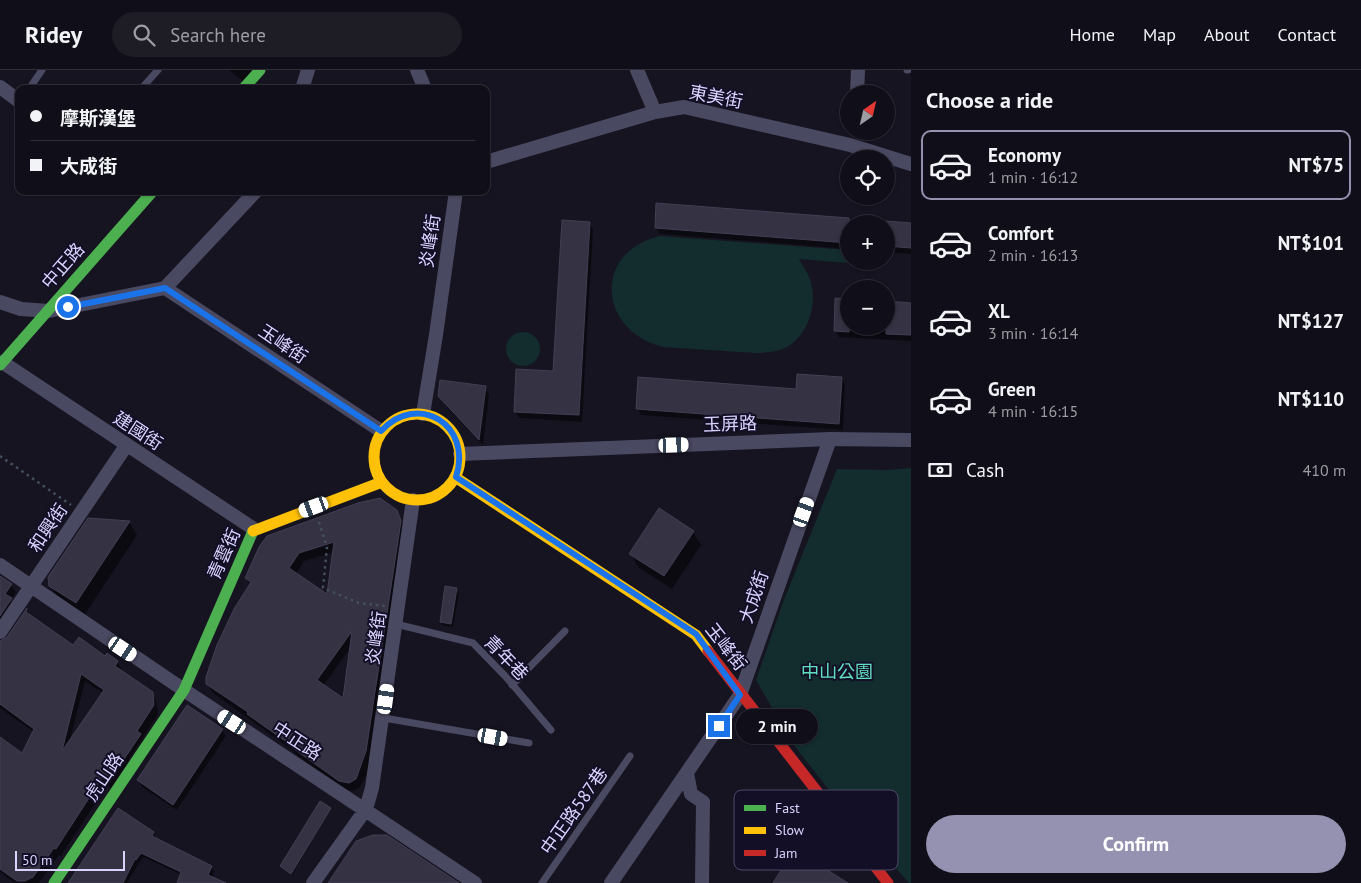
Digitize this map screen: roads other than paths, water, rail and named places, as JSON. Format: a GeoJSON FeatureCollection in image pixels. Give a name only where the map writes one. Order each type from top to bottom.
{"type":"FeatureCollection","features":[{"type":"Feature","properties":{"kind":"street"},"geometry":{"type":"LineString","coordinates":[[247,85],[260,70]]}},
{"type":"Feature","properties":{"kind":"street"},"geometry":{"type":"LineString","coordinates":[[303,85],[308,70]]}},
{"type":"Feature","properties":{"kind":"street"},"geometry":{"type":"LineString","coordinates":[[417,70],[423,85]]}},
{"type":"Feature","properties":{"kind":"street"},"geometry":{"type":"LineString","coordinates":[[637,70],[656,112]]}},
{"type":"Feature","properties":{"kind":"street"},"geometry":{"type":"LineString","coordinates":[[857,85],[858,70]]}},
{"type":"Feature","properties":{"kind":"street"},"geometry":{"type":"LineString","coordinates":[[0,87],[15,98]]}},
{"type":"Feature","properties":{"kind":"street","name":"東美街"},"geometry":{"type":"LineString","coordinates":[[490,161],[656,112],[684,107],[850,145],[911,164]]}},
{"type":"Feature","properties":{"kind":"street"},"geometry":{"type":"LineString","coordinates":[[850,145],[851,140]]}},
{"type":"Feature","properties":{"kind":"street","name":"中正路"},"geometry":{"type":"LineString","coordinates":[[1,364],[150,195]]}},
{"type":"Feature","properties":{"kind":"street"},"geometry":{"type":"LineString","coordinates":[[0,302],[21,309],[49,311],[165,288],[252,195]]}},
{"type":"Feature","properties":{"kind":"street","name":"炎峰街"},"geometry":{"type":"LineString","coordinates":[[423,414],[455,195]]}},
{"type":"Feature","properties":{"kind":"street","name":"玉峰街"},"geometry":{"type":"LineString","coordinates":[[165,288],[381,431]]}},
{"type":"Feature","properties":{"kind":"street","name":"建國街"},"geometry":{"type":"LineString","coordinates":[[1,364],[254,529]]}},
{"type":"Feature","properties":{"kind":"street"},"geometry":{"type":"LineString","coordinates":[[423,414],[437,418],[448,427],[456,439],[460,454],[456,477],[448,487],[438,495],[426,499],[413,500],[401,497],[382,482],[375,470],[373,457],[375,444],[381,431],[399,417],[423,414]]}},
{"type":"Feature","properties":{"kind":"street","name":"玉屏路"},"geometry":{"type":"LineString","coordinates":[[460,454],[830,439],[911,440]]}},
{"type":"Feature","properties":{"kind":"street","name":"大成街"},"geometry":{"type":"LineString","coordinates":[[612,883],[740,695],[830,439]]}},
{"type":"Feature","properties":{"kind":"street","name":"和興街"},"geometry":{"type":"LineString","coordinates":[[0,632],[126,446]]}},
{"type":"Feature","properties":{"kind":"street","name":"玉峰街"},"geometry":{"type":"LineString","coordinates":[[456,477],[696,634],[740,695],[815,790]]}},
{"type":"Feature","properties":{"kind":"street","name":"青雲街"},"geometry":{"type":"LineString","coordinates":[[184,690],[254,529],[382,482]]}},
{"type":"Feature","properties":{"kind":"street","name":"炎峰街"},"geometry":{"type":"LineString","coordinates":[[313,883],[366,809],[372,788],[384,718],[413,500]]}},
{"type":"Feature","properties":{"kind":"street","name":"中正路"},"geometry":{"type":"LineString","coordinates":[[0,564],[184,690],[475,883]]}},
{"type":"Feature","properties":{"kind":"street","name":"虎山路"},"geometry":{"type":"LineString","coordinates":[[54,883],[184,690]]}},
{"type":"Feature","properties":{"kind":"street"},"geometry":{"type":"LineString","coordinates":[[687,773],[691,794],[702,802],[702,883]]}},
{"type":"Feature","properties":{"kind":"street","name":"玉峰街"},"geometry":{"type":"LineString","coordinates":[[878,870],[888,883]]}},
{"type":"Feature","properties":{"kind":"lane"},"geometry":{"type":"LineString","coordinates":[[32,85],[42,70]]}},
{"type":"Feature","properties":{"kind":"lane"},"geometry":{"type":"LineString","coordinates":[[145,85],[158,70]]}},
{"type":"Feature","properties":{"kind":"lane","name":"青年巷"},"geometry":{"type":"LineString","coordinates":[[396,624],[472,643],[512,684],[551,730]]}},
{"type":"Feature","properties":{"kind":"lane"},"geometry":{"type":"LineString","coordinates":[[512,684],[565,631]]}},
{"type":"Feature","properties":{"kind":"lane"},"geometry":{"type":"LineString","coordinates":[[384,718],[529,743]]}},
{"type":"Feature","properties":{"kind":"lane","name":"中正路587巷"},"geometry":{"type":"LineString","coordinates":[[542,883],[630,756]]}},
{"type":"Feature","properties":{"kind":"park label","name":"中山公園"},"geometry":{"type":"Point","coordinates":[837,672]}}]}
